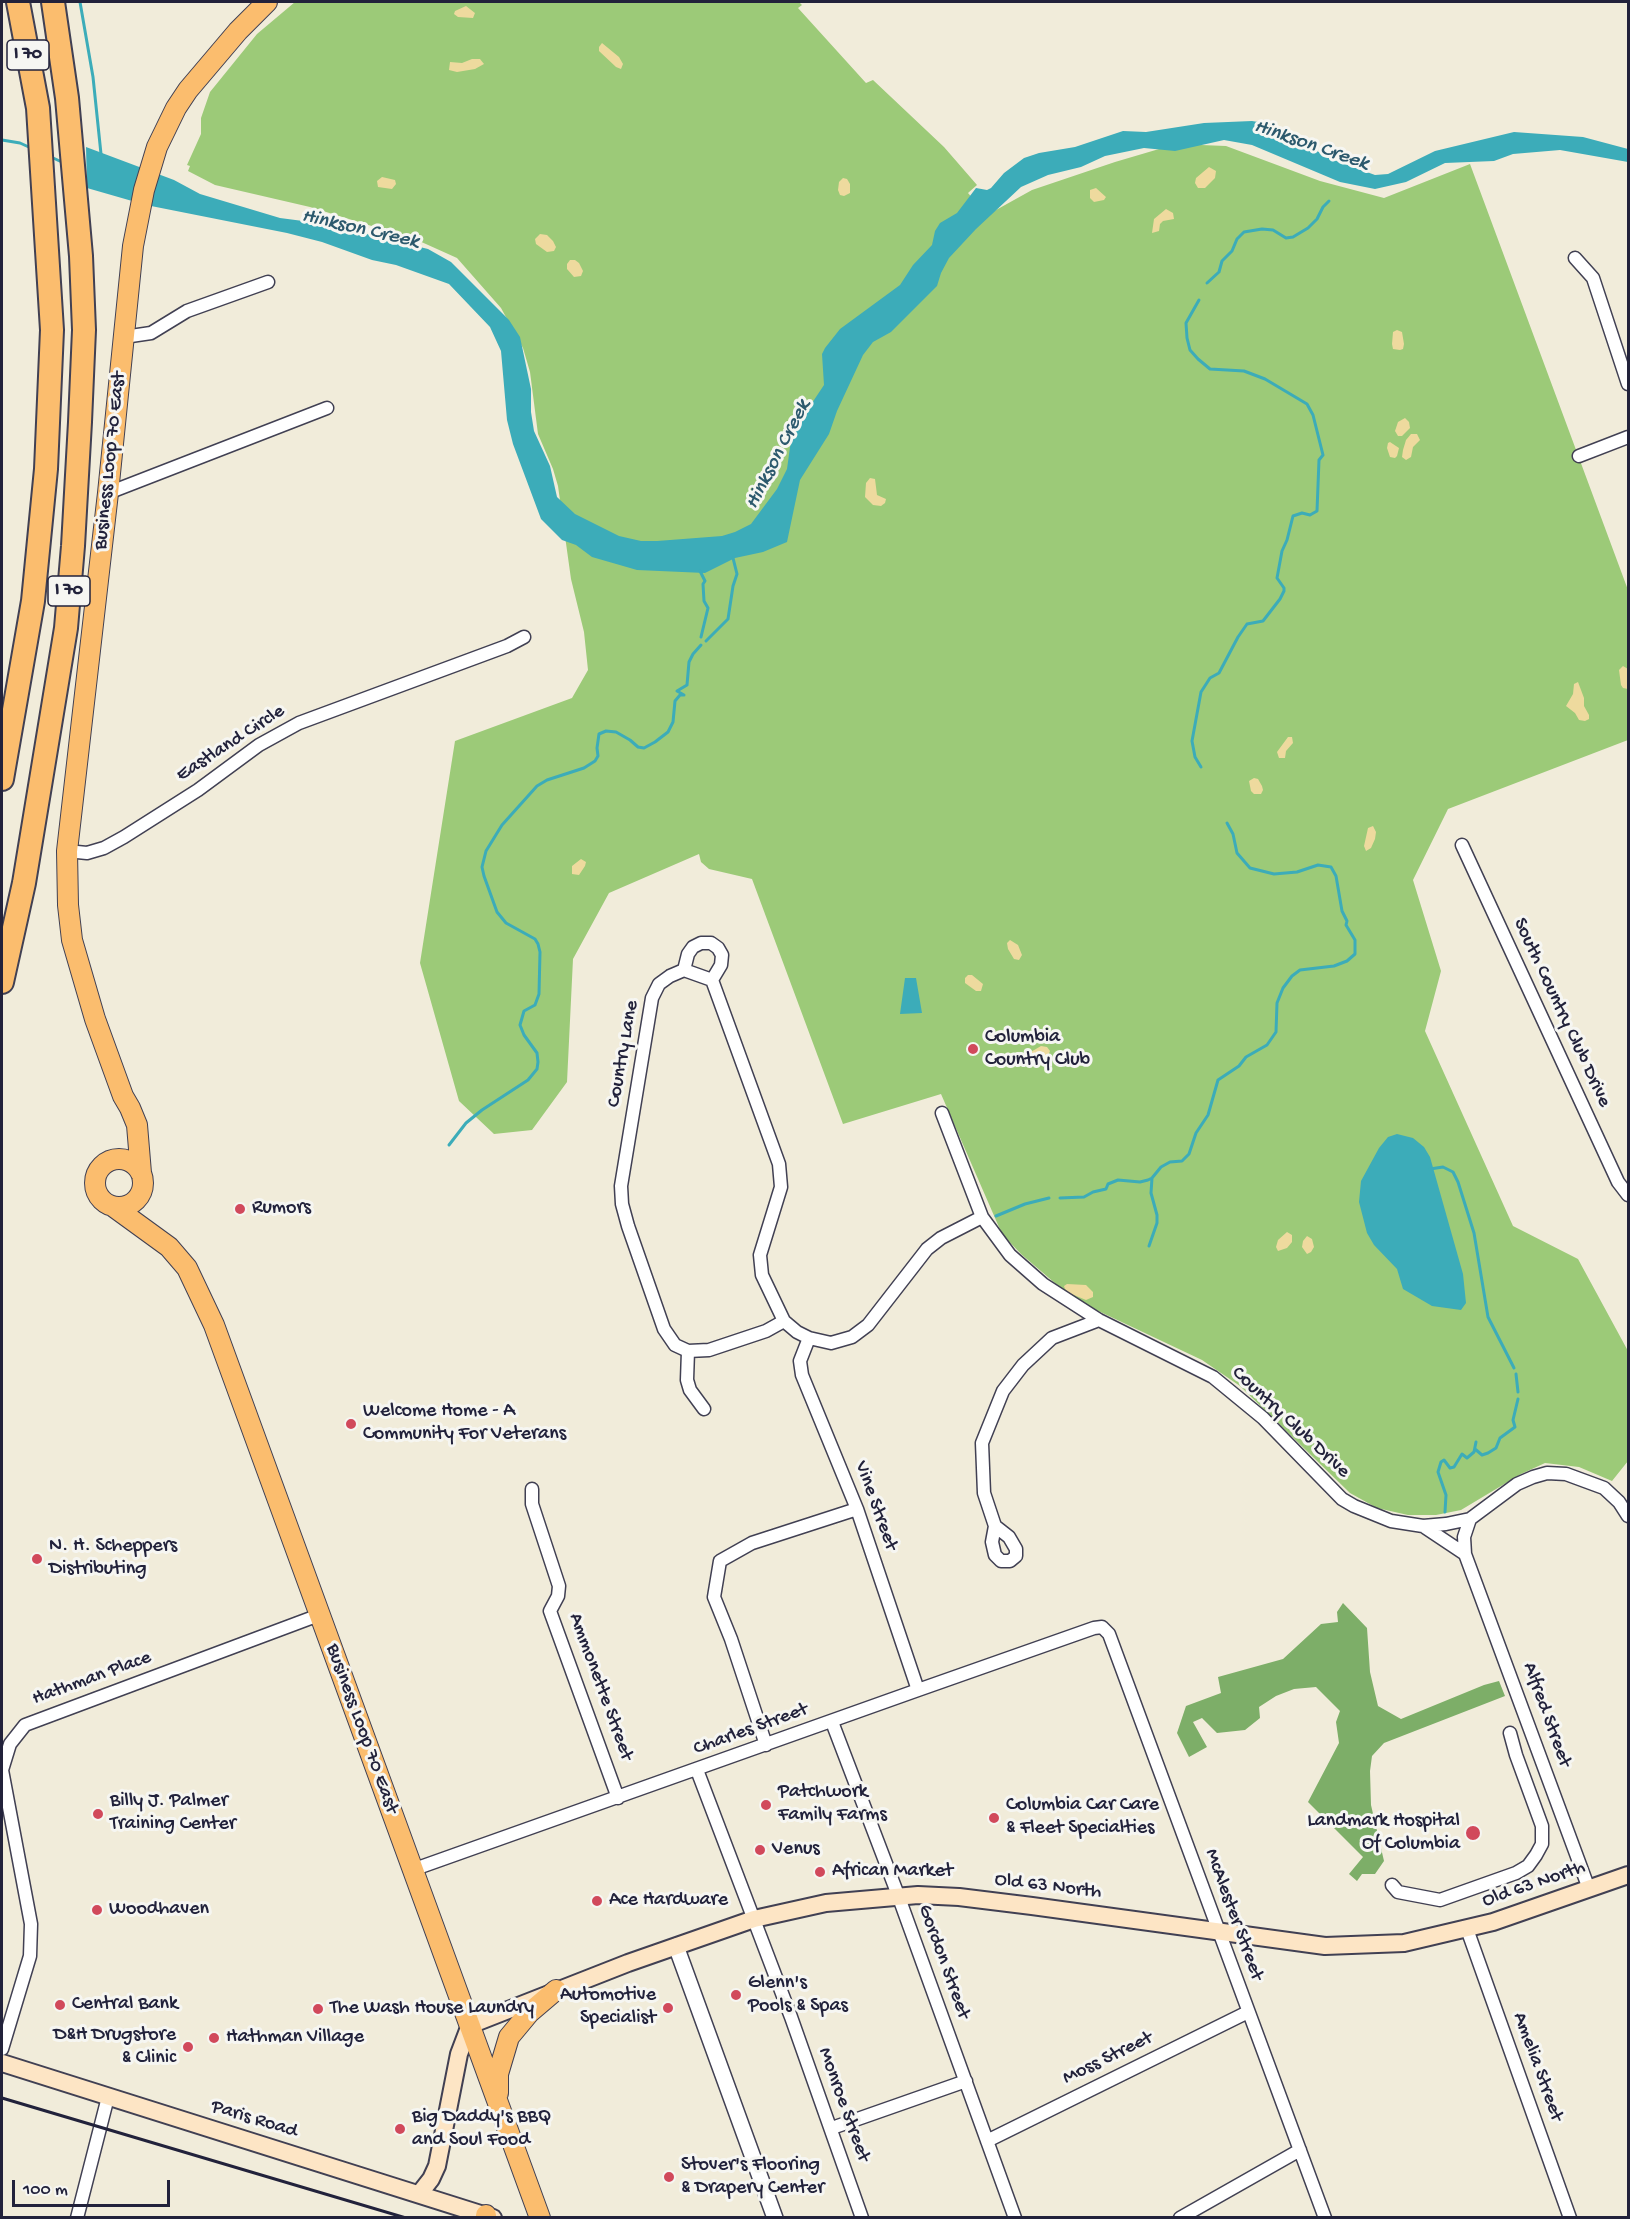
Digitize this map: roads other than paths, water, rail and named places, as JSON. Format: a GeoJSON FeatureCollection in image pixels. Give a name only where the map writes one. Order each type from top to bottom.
{"type":"FeatureCollection","features":[{"type":"Feature","properties":{"kind":"highway","name":"I 70"},"geometry":{"type":"LineString","coordinates":[[2,779],[33,601],[46,469],[52,330],[38,108],[18,2]]}},
{"type":"Feature","properties":{"kind":"highway","name":"I 70"},"geometry":{"type":"LineString","coordinates":[[2,982],[24,883],[68,604],[73,546],[84,330],[77,195],[68,98],[52,2]]}},
{"type":"Feature","properties":{"kind":"main road","name":"Business Loop 70 East"},"geometry":{"type":"LineString","coordinates":[[141,1173],[137,1125],[123,1096],[95,1019],[72,940],[68,905],[67,851],[108,493],[133,246],[144,190],[157,147],[176,108],[188,90],[238,30],[267,2]]}},
{"type":"Feature","properties":{"kind":"main road","name":"Business Loop 70 East"},"geometry":{"type":"LineString","coordinates":[[114,1160],[125,1142],[123,1096]]}},
{"type":"Feature","properties":{"kind":"main road"},"geometry":{"type":"LineString","coordinates":[[114,1160],[124,1160],[134,1164],[141,1173],[143,1183],[141,1194],[125,1207],[114,1207],[104,1202],[98,1194],[95,1183],[97,1173],[104,1164],[114,1160]]}},
{"type":"Feature","properties":{"kind":"main road","name":"Business Loop 70 East"},"geometry":{"type":"LineString","coordinates":[[141,1194],[148,1213],[161,1230],[169,1247],[187,1269],[214,1325],[470,2025],[498,2108],[540,2217]]}},
{"type":"Feature","properties":{"kind":"main road","name":"Business Loop 70 East"},"geometry":{"type":"LineString","coordinates":[[114,1207],[169,1247]]}},
{"type":"Feature","properties":{"kind":"main road","name":"Old 63 North"},"geometry":{"type":"LineString","coordinates":[[470,2025],[556,1990],[754,1918],[826,1904],[898,1895],[959,1897],[1325,1946],[1404,1943],[1467,1929],[1629,1875]]}},
{"type":"Feature","properties":{"kind":"main road"},"geometry":{"type":"LineString","coordinates":[[498,2108],[498,2074],[509,2037],[530,2013],[556,1990]]}},
{"type":"Feature","properties":{"kind":"main road"},"geometry":{"type":"LineString","coordinates":[[420,2193],[431,2179],[437,2166],[459,2054],[470,2025]]}},
{"type":"Feature","properties":{"kind":"main road","name":"Paris Road"},"geometry":{"type":"LineString","coordinates":[[2,2063],[420,2193],[488,2217]]}},
{"type":"Feature","properties":{"kind":"street"},"geometry":{"type":"LineString","coordinates":[[1575,258],[1593,278],[1629,384]]}},
{"type":"Feature","properties":{"kind":"street"},"geometry":{"type":"LineString","coordinates":[[124,338],[151,333],[187,311],[268,282]]}},
{"type":"Feature","properties":{"kind":"street"},"geometry":{"type":"LineString","coordinates":[[108,493],[327,408]]}},
{"type":"Feature","properties":{"kind":"street"},"geometry":{"type":"LineString","coordinates":[[1579,456],[1629,437]]}},
{"type":"Feature","properties":{"kind":"street","name":"Eastland Circle"},"geometry":{"type":"LineString","coordinates":[[67,851],[87,853],[104,848],[124,837],[198,789],[259,745],[298,723],[524,637]]}},
{"type":"Feature","properties":{"kind":"street","name":"South Country Club Drive"},"geometry":{"type":"LineString","coordinates":[[1462,845],[1618,1182],[1629,1196]]}},
{"type":"Feature","properties":{"kind":"street"},"geometry":{"type":"LineString","coordinates":[[701,943],[711,944],[718,948],[722,955],[721,965],[712,980],[684,970],[688,954],[693,947],[701,943]]}},
{"type":"Feature","properties":{"kind":"street","name":"Country Lane"},"geometry":{"type":"LineString","coordinates":[[684,970],[659,984],[652,998],[621,1186],[628,1226],[664,1329],[675,1345],[688,1351]]}},
{"type":"Feature","properties":{"kind":"street"},"geometry":{"type":"LineString","coordinates":[[712,980],[779,1164],[781,1187],[760,1255],[762,1275],[784,1321],[809,1338],[831,1343],[852,1337],[868,1325],[927,1249],[941,1238],[982,1217]]}},
{"type":"Feature","properties":{"kind":"street","name":"Country Club Drive"},"geometry":{"type":"LineString","coordinates":[[942,1113],[982,1217],[1010,1255],[1043,1284],[1099,1320],[1213,1377],[1263,1418],[1342,1498],[1354,1506],[1391,1521],[1423,1526],[1446,1524],[1470,1519],[1517,1484],[1547,1473],[1566,1474],[1604,1488],[1619,1502],[1629,1516]]}},
{"type":"Feature","properties":{"kind":"street"},"geometry":{"type":"LineString","coordinates":[[995,1526],[984,1492],[982,1443],[1003,1391],[1023,1365],[1052,1338],[1099,1320]]}},
{"type":"Feature","properties":{"kind":"street"},"geometry":{"type":"LineString","coordinates":[[705,1409],[690,1390],[687,1380],[688,1351],[709,1350],[766,1331],[784,1321]]}},
{"type":"Feature","properties":{"kind":"street","name":"Vine Street"},"geometry":{"type":"LineString","coordinates":[[809,1338],[800,1361],[802,1375],[857,1509],[918,1690]]}},
{"type":"Feature","properties":{"kind":"street","name":"Ammonette Street"},"geometry":{"type":"LineString","coordinates":[[532,1489],[532,1504],[559,1586],[558,1596],[550,1611],[618,1798]]}},
{"type":"Feature","properties":{"kind":"street"},"geometry":{"type":"LineString","coordinates":[[766,1745],[714,1597],[720,1561],[752,1543],[857,1509]]}},
{"type":"Feature","properties":{"kind":"street","name":"Alfred Street"},"geometry":{"type":"LineString","coordinates":[[1470,1519],[1464,1537],[1465,1554],[1589,1889]]}},
{"type":"Feature","properties":{"kind":"street"},"geometry":{"type":"LineString","coordinates":[[1423,1526],[1465,1554]]}},
{"type":"Feature","properties":{"kind":"street","name":"Hathman Place"},"geometry":{"type":"LineString","coordinates":[[2,2049],[30,1956],[31,1924],[2,1770],[10,1744],[25,1725],[319,1615]]}},
{"type":"Feature","properties":{"kind":"street","name":"Charles Street"},"geometry":{"type":"LineString","coordinates":[[412,1870],[1102,1627]]}},
{"type":"Feature","properties":{"kind":"street","name":"McAlester Street"},"geometry":{"type":"LineString","coordinates":[[1102,1627],[1109,1634],[1325,2217]]}},
{"type":"Feature","properties":{"kind":"street","name":"Gordon Street"},"geometry":{"type":"LineString","coordinates":[[832,1722],[898,1895],[1015,2217]]}},
{"type":"Feature","properties":{"kind":"street"},"geometry":{"type":"LineString","coordinates":[[1392,1885],[1398,1892],[1440,1900],[1516,1873],[1528,1866],[1542,1844],[1542,1827],[1510,1733]]}},
{"type":"Feature","properties":{"kind":"street","name":"Monroe Street"},"geometry":{"type":"LineString","coordinates":[[697,1770],[832,2128],[862,2217]]}},
{"type":"Feature","properties":{"kind":"street","name":"Amelia Street"},"geometry":{"type":"LineString","coordinates":[[1467,1929],[1570,2217]]}},
{"type":"Feature","properties":{"kind":"street"},"geometry":{"type":"LineString","coordinates":[[676,1946],[775,2217]]}},
{"type":"Feature","properties":{"kind":"street","name":"Moss Street"},"geometry":{"type":"LineString","coordinates":[[987,2141],[1248,2012]]}},
{"type":"Feature","properties":{"kind":"street"},"geometry":{"type":"LineString","coordinates":[[832,2128],[966,2081]]}},
{"type":"Feature","properties":{"kind":"street"},"geometry":{"type":"LineString","coordinates":[[77,2217],[108,2097]]}},
{"type":"Feature","properties":{"kind":"street"},"geometry":{"type":"LineString","coordinates":[[1179,2217],[1299,2150]]}},
{"type":"Feature","properties":{"kind":"water"},"geometry":{"type":"Polygon","coordinates":[[[1252,121],[1264,123],[1334,160],[1375,175],[1388,174],[1435,151],[1514,132],[1583,137],[1628,149],[1628,162],[1560,150],[1513,154],[1494,161],[1445,163],[1406,182],[1375,189],[1340,182],[1252,145],[1224,140],[1175,151],[1144,148],[1105,156],[1081,167],[1048,175],[1021,187],[949,258],[937,286],[891,332],[873,342],[863,355],[829,434],[800,480],[787,542],[763,552],[735,558],[705,573],[637,570],[592,557],[576,545],[562,540],[541,519],[513,444],[507,420],[501,351],[490,327],[449,284],[322,242],[146,205],[87,188],[86,147],[174,180],[200,194],[280,218],[326,224],[428,249],[451,262],[509,320],[520,337],[531,389],[534,431],[550,466],[557,497],[575,514],[619,536],[641,541],[657,541],[722,536],[751,524],[777,489],[787,469],[792,433],[824,385],[822,354],[825,348],[840,329],[900,285],[913,265],[932,245],[935,231],[940,223],[957,213],[976,188],[987,190],[991,188],[1004,173],[1024,158],[1075,147],[1123,131],[1146,132],[1204,123],[1252,121]]]}},
{"type":"Feature","properties":{"kind":"water"},"geometry":{"type":"Polygon","coordinates":[[[905,978],[916,978],[922,1013],[900,1014],[905,978]]]}},
{"type":"Feature","properties":{"kind":"water"},"geometry":{"type":"Polygon","coordinates":[[[1397,1134],[1413,1138],[1424,1147],[1430,1157],[1463,1274],[1466,1303],[1461,1310],[1432,1306],[1403,1289],[1397,1269],[1374,1245],[1367,1233],[1359,1202],[1361,1181],[1379,1148],[1388,1137],[1397,1134]]]}},
{"type":"Feature","properties":{"kind":"waterway"},"geometry":{"type":"LineString","coordinates":[[80,2],[93,77],[101,154]]}},
{"type":"Feature","properties":{"kind":"waterway","name":"Hinkson Creek"},"geometry":{"type":"LineString","coordinates":[[2,140],[20,143],[31,148]]}},
{"type":"Feature","properties":{"kind":"waterway","name":"Hinkson Creek"},"geometry":{"type":"LineString","coordinates":[[51,157],[64,163]]}},
{"type":"Feature","properties":{"kind":"waterway"},"geometry":{"type":"LineString","coordinates":[[1207,283],[1219,272],[1222,261],[1232,251],[1237,239],[1244,232],[1273,230],[1286,238],[1293,237],[1308,228],[1329,201]]}},
{"type":"Feature","properties":{"kind":"waterway"},"geometry":{"type":"LineString","coordinates":[[1199,300],[1186,323],[1190,350],[1210,369],[1244,371],[1265,379],[1307,404],[1313,415],[1323,455],[1319,460],[1317,511],[1310,515],[1302,513],[1293,516],[1282,551],[1277,578],[1284,588],[1280,599],[1263,621],[1247,624],[1219,673],[1210,678],[1201,692],[1192,741],[1195,757],[1201,767]]}},
{"type":"Feature","properties":{"kind":"waterway"},"geometry":{"type":"LineString","coordinates":[[706,641],[728,619],[737,574],[733,558]]}},
{"type":"Feature","properties":{"kind":"waterway"},"geometry":{"type":"LineString","coordinates":[[700,571],[705,581],[703,584],[704,601],[708,608],[701,637]]}},
{"type":"Feature","properties":{"kind":"waterway"},"geometry":{"type":"LineString","coordinates":[[449,1145],[466,1123],[528,1080],[537,1069],[538,1062],[537,1053],[520,1025],[524,1011],[535,1005],[539,994],[540,952],[535,939],[506,923],[497,912],[482,867],[486,851],[502,825],[537,786],[547,780],[584,768],[595,761],[598,756],[599,734],[606,731],[616,732],[638,747],[644,748],[668,732],[673,722],[675,701],[680,695],[684,695],[677,691],[687,685],[689,662],[701,645]]}},
{"type":"Feature","properties":{"kind":"waterway"},"geometry":{"type":"LineString","coordinates":[[1060,1198],[1084,1197],[1106,1189],[1108,1184],[1118,1180],[1140,1182],[1148,1180],[1161,1167],[1170,1162],[1182,1161],[1189,1154],[1196,1133],[1208,1115],[1218,1080],[1239,1066],[1246,1057],[1267,1045],[1276,1032],[1277,1003],[1283,988],[1292,976],[1300,970],[1334,966],[1347,961],[1355,954],[1355,940],[1346,925],[1336,876],[1331,867],[1318,865],[1297,872],[1274,874],[1250,868],[1237,853],[1233,834],[1227,823]]}},
{"type":"Feature","properties":{"kind":"waterway"},"geometry":{"type":"LineString","coordinates":[[1430,1169],[1443,1167],[1453,1172],[1458,1182],[1474,1233],[1488,1317],[1514,1368]]}},
{"type":"Feature","properties":{"kind":"waterway"},"geometry":{"type":"LineString","coordinates":[[1149,1246],[1157,1223],[1151,1193],[1152,1178]]}},
{"type":"Feature","properties":{"kind":"waterway"},"geometry":{"type":"LineString","coordinates":[[996,1216],[1025,1204],[1049,1198]]}},
{"type":"Feature","properties":{"kind":"waterway"},"geometry":{"type":"LineString","coordinates":[[1516,1374],[1518,1392]]}},
{"type":"Feature","properties":{"kind":"waterway"},"geometry":{"type":"LineString","coordinates":[[1475,1449],[1482,1455],[1488,1453],[1496,1448],[1500,1438],[1515,1427],[1513,1420],[1518,1399]]}},
{"type":"Feature","properties":{"kind":"waterway"},"geometry":{"type":"LineString","coordinates":[[1445,1512],[1446,1495],[1438,1472],[1441,1462],[1444,1460],[1450,1468],[1454,1467],[1462,1454],[1467,1458],[1474,1452],[1476,1442]]}},
{"type":"Feature","properties":{"kind":"railway"},"geometry":{"type":"LineString","coordinates":[[2,2098],[406,2218]]}},
{"type":"Feature","properties":{"kind":"place","name":"Columbia Country Club"},"geometry":{"type":"Point","coordinates":[973,1049]}},
{"type":"Feature","properties":{"kind":"place","name":"Rumors"},"geometry":{"type":"Point","coordinates":[240,1209]}},
{"type":"Feature","properties":{"kind":"place","name":"Welcome Home - A Community For Veterans"},"geometry":{"type":"Point","coordinates":[351,1424]}},
{"type":"Feature","properties":{"kind":"place","name":"N. H. Scheppers Distributing"},"geometry":{"type":"Point","coordinates":[37,1559]}},
{"type":"Feature","properties":{"kind":"place","name":"Patchwork Family Farms"},"geometry":{"type":"Point","coordinates":[766,1805]}},
{"type":"Feature","properties":{"kind":"place","name":"Billy J. Palmer Training Center"},"geometry":{"type":"Point","coordinates":[98,1814]}},
{"type":"Feature","properties":{"kind":"place","name":"Columbia Car Care & Fleet Specialties"},"geometry":{"type":"Point","coordinates":[994,1818]}},
{"type":"Feature","properties":{"kind":"place","name":"Landmark Hospital Of Columbia"},"geometry":{"type":"Point","coordinates":[1473,1833]}},
{"type":"Feature","properties":{"kind":"place","name":"Venus"},"geometry":{"type":"Point","coordinates":[760,1850]}},
{"type":"Feature","properties":{"kind":"place","name":"African Market"},"geometry":{"type":"Point","coordinates":[820,1872]}},
{"type":"Feature","properties":{"kind":"place","name":"Ace Hardware"},"geometry":{"type":"Point","coordinates":[597,1901]}},
{"type":"Feature","properties":{"kind":"place","name":"Woodhaven"},"geometry":{"type":"Point","coordinates":[97,1910]}},
{"type":"Feature","properties":{"kind":"place","name":"Glenn's Pools & Spas"},"geometry":{"type":"Point","coordinates":[736,1995]}},
{"type":"Feature","properties":{"kind":"place","name":"Central Bank"},"geometry":{"type":"Point","coordinates":[60,2005]}},
{"type":"Feature","properties":{"kind":"place","name":"Automotive Specialist"},"geometry":{"type":"Point","coordinates":[668,2008]}},
{"type":"Feature","properties":{"kind":"place","name":"The Wash House Laundry"},"geometry":{"type":"Point","coordinates":[318,2009]}},
{"type":"Feature","properties":{"kind":"place","name":"Hathman Village"},"geometry":{"type":"Point","coordinates":[214,2038]}},
{"type":"Feature","properties":{"kind":"place","name":"D&H Drugstore & Clinic"},"geometry":{"type":"Point","coordinates":[188,2047]}},
{"type":"Feature","properties":{"kind":"place","name":"Big Daddy's BBQ and Soul Food"},"geometry":{"type":"Point","coordinates":[400,2129]}},
{"type":"Feature","properties":{"kind":"place","name":"Stover's Flooring & Drapery Center"},"geometry":{"type":"Point","coordinates":[669,2177]}}]}
